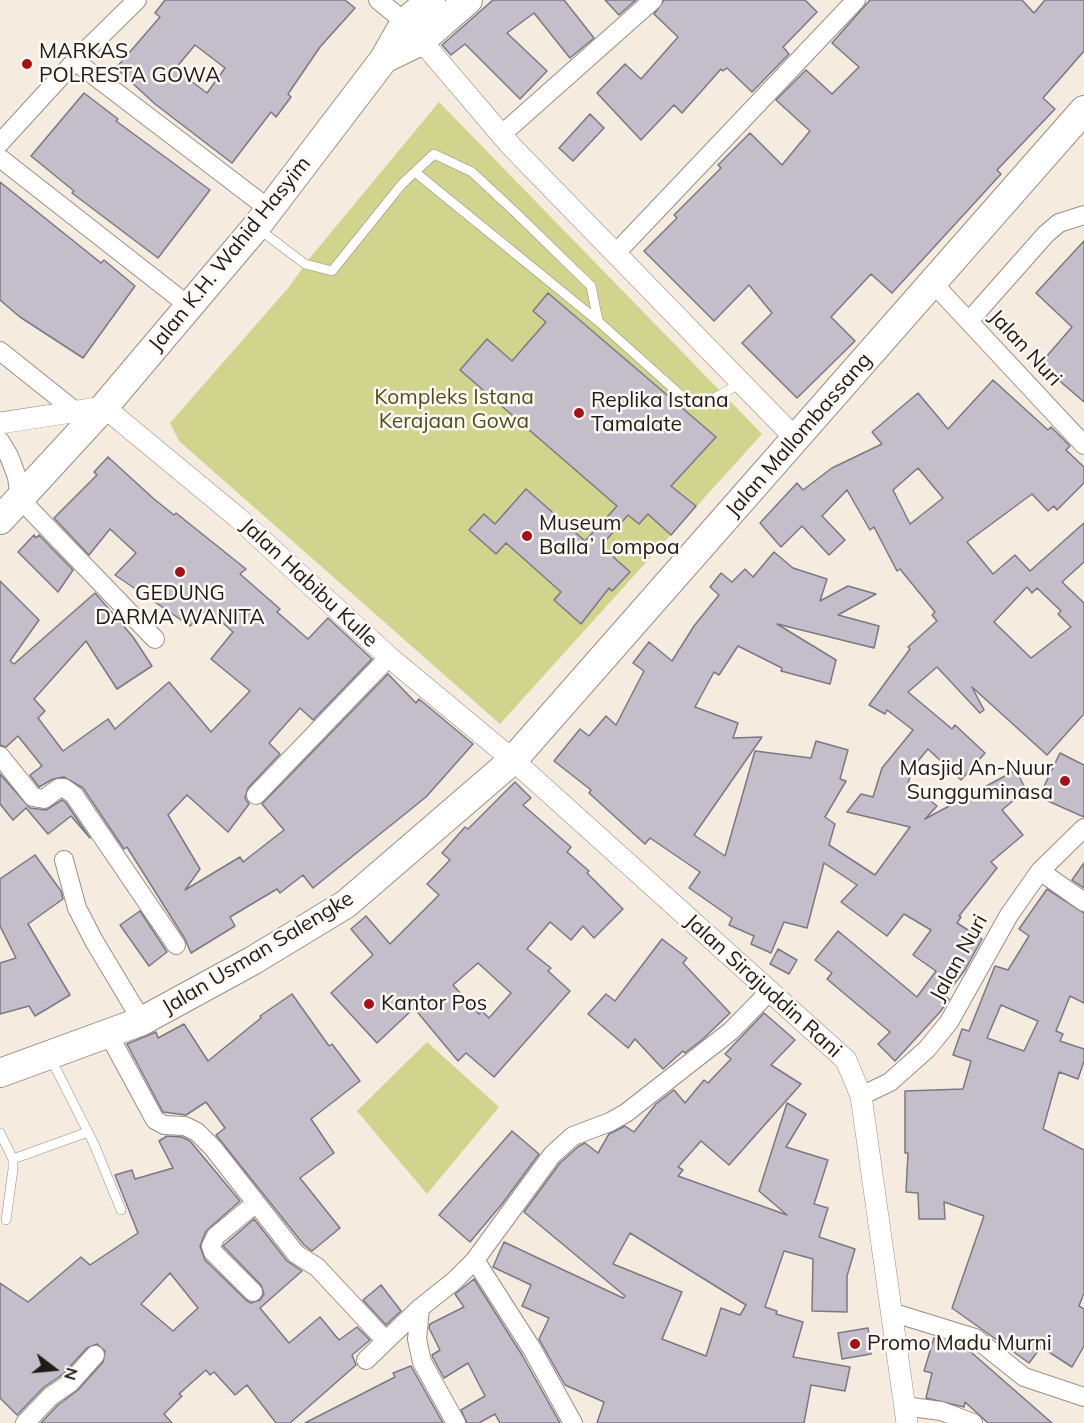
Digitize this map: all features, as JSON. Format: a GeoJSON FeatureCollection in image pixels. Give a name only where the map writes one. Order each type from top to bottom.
{"type":"FeatureCollection","features":[{"type":"Feature","properties":{"kind":"highway"},"geometry":{"type":"LineString","coordinates":[[413,32],[431,0]]}},
{"type":"Feature","properties":{"kind":"highway"},"geometry":{"type":"LineString","coordinates":[[413,32],[468,0]]}},
{"type":"Feature","properties":{"kind":"highway","name":"Jalan K.H. Wahid Hasyim"},"geometry":{"type":"LineString","coordinates":[[0,520],[104,407],[263,218],[384,59],[413,32]]}},
{"type":"Feature","properties":{"kind":"highway","name":"Jalan Mallombassang"},"geometry":{"type":"LineString","coordinates":[[513,760],[932,282],[1082,115]]}},
{"type":"Feature","properties":{"kind":"highway","name":"Jalan Usman Salengke"},"geometry":{"type":"LineString","coordinates":[[0,1073],[110,1035],[142,1021],[252,961],[346,904],[513,760]]}},
{"type":"Feature","properties":{"kind":"street"},"geometry":{"type":"LineString","coordinates":[[0,143],[75,61],[137,0]]}},
{"type":"Feature","properties":{"kind":"street"},"geometry":{"type":"LineString","coordinates":[[378,0],[413,32],[501,135],[796,439]]}},
{"type":"Feature","properties":{"kind":"street"},"geometry":{"type":"LineString","coordinates":[[501,135],[653,0]]}},
{"type":"Feature","properties":{"kind":"street"},"geometry":{"type":"LineString","coordinates":[[615,254],[856,0]]}},
{"type":"Feature","properties":{"kind":"street"},"geometry":{"type":"LineString","coordinates":[[75,61],[263,218]]}},
{"type":"Feature","properties":{"kind":"street"},"geometry":{"type":"LineString","coordinates":[[0,158],[189,306]]}},
{"type":"Feature","properties":{"kind":"street"},"geometry":{"type":"LineString","coordinates":[[969,321],[1046,234],[1059,223],[1084,215]]}},
{"type":"Feature","properties":{"kind":"street","name":"Jalan Nuri"},"geometry":{"type":"LineString","coordinates":[[932,282],[1084,445]]}},
{"type":"Feature","properties":{"kind":"street"},"geometry":{"type":"LineString","coordinates":[[0,351],[74,410]]}},
{"type":"Feature","properties":{"kind":"street"},"geometry":{"type":"LineString","coordinates":[[0,423],[104,407]]}},
{"type":"Feature","properties":{"kind":"street","name":"Jalan Habibu Kulle"},"geometry":{"type":"LineString","coordinates":[[104,407],[237,517],[389,657],[513,760]]}},
{"type":"Feature","properties":{"kind":"street"},"geometry":{"type":"LineString","coordinates":[[0,441],[17,477],[20,499],[154,639]]}},
{"type":"Feature","properties":{"kind":"street"},"geometry":{"type":"LineString","coordinates":[[256,795],[389,657]]}},
{"type":"Feature","properties":{"kind":"street"},"geometry":{"type":"LineString","coordinates":[[0,756],[33,797],[44,799],[59,788],[64,788],[74,795],[176,945]]}},
{"type":"Feature","properties":{"kind":"street","name":"Jalan Sirajuddin Rani"},"geometry":{"type":"LineString","coordinates":[[513,760],[846,1060],[861,1096],[905,1414]]}},
{"type":"Feature","properties":{"kind":"street","name":"Jalan Nuri"},"geometry":{"type":"LineString","coordinates":[[861,1096],[906,1070],[949,1022],[997,934],[1040,871],[1084,828]]}},
{"type":"Feature","properties":{"kind":"street"},"geometry":{"type":"LineString","coordinates":[[64,860],[77,908],[142,1021]]}},
{"type":"Feature","properties":{"kind":"street"},"geometry":{"type":"LineString","coordinates":[[1040,871],[1084,902]]}},
{"type":"Feature","properties":{"kind":"street"},"geometry":{"type":"LineString","coordinates":[[366,1360],[420,1308],[454,1281],[475,1260],[552,1155],[573,1136],[626,1113],[731,1031],[769,992]]}},
{"type":"Feature","properties":{"kind":"street"},"geometry":{"type":"LineString","coordinates":[[110,1035],[155,1120],[164,1125],[185,1126],[197,1132],[213,1148],[296,1254],[317,1267],[386,1341]]}},
{"type":"Feature","properties":{"kind":"street"},"geometry":{"type":"LineString","coordinates":[[253,1292],[213,1252],[211,1246],[216,1236],[256,1203]]}},
{"type":"Feature","properties":{"kind":"street"},"geometry":{"type":"LineString","coordinates":[[475,1260],[532,1349],[573,1423]]}},
{"type":"Feature","properties":{"kind":"street"},"geometry":{"type":"LineString","coordinates":[[420,1308],[417,1339],[422,1362],[456,1423]]}},
{"type":"Feature","properties":{"kind":"street"},"geometry":{"type":"LineString","coordinates":[[891,1312],[975,1338],[1024,1377],[1084,1397]]}},
{"type":"Feature","properties":{"kind":"street"},"geometry":{"type":"LineString","coordinates":[[25,1423],[51,1396],[70,1383],[95,1355]]}},
{"type":"Feature","properties":{"kind":"street"},"geometry":{"type":"LineString","coordinates":[[905,1414],[941,1411],[973,1423]]}},
{"type":"Feature","properties":{"kind":"lane"},"geometry":{"type":"LineString","coordinates":[[263,218],[305,264],[332,271],[415,172],[434,154],[472,172],[591,286],[598,321]]}},
{"type":"Feature","properties":{"kind":"lane"},"geometry":{"type":"LineString","coordinates":[[415,172],[598,321],[685,399],[711,400],[741,383]]}},
{"type":"Feature","properties":{"kind":"lane"},"geometry":{"type":"LineString","coordinates":[[50,1056],[88,1132],[121,1210]]}},
{"type":"Feature","properties":{"kind":"lane"},"geometry":{"type":"LineString","coordinates":[[13,1159],[88,1132]]}},
{"type":"Feature","properties":{"kind":"lane"},"geometry":{"type":"LineString","coordinates":[[0,1133],[13,1159],[13,1183],[6,1220]]}},
{"type":"Feature","properties":{"kind":"green space","name":"Kompleks Istana Kerajaan Gowa"},"geometry":{"type":"Polygon","coordinates":[[[439,102],[762,434],[500,724],[179,441],[170,423],[289,287],[309,259],[439,102]]]}},
{"type":"Feature","properties":{"kind":"green space"},"geometry":{"type":"Polygon","coordinates":[[[427,1042],[499,1107],[427,1194],[357,1111],[427,1042]]]}},
{"type":"Feature","properties":{"kind":"building"},"geometry":{"type":"Polygon","coordinates":[[[165,0],[345,0],[355,8],[320,47],[288,94],[291,97],[276,117],[271,112],[232,163],[155,104],[116,68],[160,17],[155,13],[165,0]],[[195,45],[175,69],[207,93],[225,68],[195,45]]]}},
{"type":"Feature","properties":{"kind":"building"},"geometry":{"type":"Polygon","coordinates":[[[493,0],[564,0],[594,38],[570,58],[534,13],[507,33],[547,71],[520,99],[465,44],[451,55],[442,45],[493,0]]]}},
{"type":"Feature","properties":{"kind":"building"},"geometry":{"type":"Polygon","coordinates":[[[605,0],[636,0],[619,15],[605,0]]]}},
{"type":"Feature","properties":{"kind":"building"},"geometry":{"type":"Polygon","coordinates":[[[664,0],[805,0],[817,12],[783,47],[789,54],[752,92],[727,68],[723,71],[721,69],[682,113],[674,105],[641,140],[597,93],[625,64],[641,79],[678,37],[654,14],[664,0]]]}},
{"type":"Feature","properties":{"kind":"building"},"geometry":{"type":"Polygon","coordinates":[[[870,0],[1022,0],[1034,13],[1045,0],[1084,0],[1084,51],[1043,98],[1055,109],[997,170],[1001,174],[892,293],[871,274],[831,317],[855,341],[797,398],[742,343],[772,313],[749,285],[714,321],[644,251],[677,218],[674,215],[721,168],[718,165],[750,133],[782,165],[810,131],[776,100],[806,70],[832,94],[859,67],[832,43],[870,0]]]}},
{"type":"Feature","properties":{"kind":"building"},"geometry":{"type":"Polygon","coordinates":[[[84,93],[118,119],[116,121],[210,190],[158,258],[72,193],[74,191],[31,156],[84,93]]]}},
{"type":"Feature","properties":{"kind":"building"},"geometry":{"type":"Polygon","coordinates":[[[590,114],[604,128],[573,161],[559,148],[590,114]]]}},
{"type":"Feature","properties":{"kind":"building"},"geometry":{"type":"Polygon","coordinates":[[[0,182],[101,263],[104,260],[135,286],[83,358],[20,317],[0,300],[0,182]]]}},
{"type":"Feature","properties":{"kind":"building"},"geometry":{"type":"Polygon","coordinates":[[[1084,241],[1084,402],[1040,364],[1072,327],[1036,293],[1084,241]]]}},
{"type":"Feature","properties":{"kind":"building"},"geometry":{"type":"Polygon","coordinates":[[[548,293],[716,437],[671,486],[696,506],[671,535],[648,514],[639,524],[628,515],[601,546],[630,572],[612,591],[609,588],[581,624],[554,600],[561,592],[506,543],[496,554],[469,530],[484,514],[495,524],[526,489],[585,541],[617,506],[460,370],[487,339],[512,361],[546,322],[533,311],[548,293]]]}},
{"type":"Feature","properties":{"kind":"building"},"geometry":{"type":"Polygon","coordinates":[[[993,380],[1048,430],[1051,427],[1070,446],[1066,450],[1084,467],[1084,483],[1057,510],[1054,506],[1048,511],[1032,494],[967,542],[993,574],[1015,555],[1030,571],[1084,523],[1084,562],[1062,582],[1084,603],[1084,714],[1047,755],[972,687],[984,710],[980,713],[937,667],[908,692],[952,729],[955,725],[985,753],[961,780],[928,749],[913,767],[908,783],[937,806],[925,819],[1016,770],[1026,790],[1002,810],[1023,835],[991,862],[997,868],[959,916],[961,917],[957,923],[982,939],[965,970],[945,996],[949,999],[940,1012],[895,1061],[878,1044],[890,1032],[827,979],[832,973],[815,960],[838,931],[917,997],[936,971],[913,955],[931,930],[904,914],[887,936],[841,902],[857,885],[824,863],[807,928],[784,922],[771,953],[751,944],[754,936],[729,925],[732,918],[689,888],[700,872],[650,838],[645,844],[589,793],[591,790],[554,761],[580,729],[589,736],[606,716],[616,725],[644,671],[633,663],[649,642],[672,661],[694,626],[719,595],[710,587],[721,573],[732,582],[745,569],[753,577],[774,552],[793,568],[827,579],[820,601],[848,586],[876,594],[838,615],[879,626],[874,648],[777,624],[836,660],[830,684],[781,671],[782,668],[738,646],[719,675],[714,672],[695,707],[738,723],[733,738],[762,737],[694,835],[725,856],[755,751],[811,758],[816,741],[848,750],[840,779],[846,781],[825,817],[835,824],[829,845],[875,875],[910,827],[847,812],[861,794],[873,797],[882,768],[913,730],[887,710],[885,714],[869,705],[910,649],[908,647],[937,621],[932,615],[935,612],[900,569],[897,571],[874,527],[870,530],[847,490],[822,516],[845,540],[829,555],[802,526],[781,547],[760,523],[797,483],[803,490],[832,468],[882,444],[872,432],[918,393],[948,429],[993,380]],[[918,468],[893,490],[910,524],[943,498],[918,468]],[[1027,587],[994,622],[1031,658],[1071,627],[1058,614],[1061,611],[1037,588],[1032,593],[1027,587]]]}},
{"type":"Feature","properties":{"kind":"building"},"geometry":{"type":"Polygon","coordinates":[[[108,457],[154,499],[174,515],[176,513],[246,569],[240,574],[280,609],[277,612],[308,639],[328,618],[372,659],[313,720],[300,708],[269,743],[280,754],[248,788],[245,798],[249,804],[228,832],[187,795],[168,815],[200,869],[185,890],[240,857],[243,862],[284,830],[262,804],[388,674],[416,703],[419,699],[473,744],[426,797],[313,888],[303,875],[280,893],[277,889],[230,917],[235,926],[191,953],[185,939],[127,847],[124,849],[83,788],[64,777],[53,779],[39,787],[30,775],[42,766],[18,736],[6,747],[0,745],[0,581],[39,620],[10,661],[14,664],[95,593],[133,637],[152,666],[117,689],[86,641],[34,699],[45,711],[38,718],[63,751],[108,719],[115,729],[169,682],[211,732],[250,691],[211,659],[233,632],[207,609],[190,626],[115,575],[136,553],[110,529],[89,555],[54,518],[97,475],[94,472],[108,457]]]}},
{"type":"Feature","properties":{"kind":"building"},"geometry":{"type":"Polygon","coordinates":[[[34,535],[36,538],[39,535],[73,570],[58,592],[18,552],[34,535]]]}},
{"type":"Feature","properties":{"kind":"building","name":"Masjid An-Nuur Sungguminasa"},"geometry":{"type":"Polygon","coordinates":[[[1060,753],[1084,765],[1084,817],[1039,797],[1060,753]]]}},
{"type":"Feature","properties":{"kind":"building"},"geometry":{"type":"Polygon","coordinates":[[[0,774],[30,808],[46,810],[62,800],[90,838],[71,816],[48,834],[26,808],[13,820],[0,804],[0,774]]]}},
{"type":"Feature","properties":{"kind":"building"},"geometry":{"type":"Polygon","coordinates":[[[515,782],[531,798],[523,805],[571,847],[567,852],[589,871],[587,873],[623,909],[594,938],[583,926],[571,940],[550,922],[527,949],[551,968],[548,971],[570,991],[494,1077],[466,1053],[458,1061],[414,1008],[377,1043],[331,993],[373,955],[351,929],[366,916],[390,944],[439,895],[427,884],[450,860],[442,853],[465,827],[468,829],[515,782]],[[478,963],[453,985],[479,1014],[482,1011],[489,1018],[511,993],[478,963]]]}},
{"type":"Feature","properties":{"kind":"building"},"geometry":{"type":"Polygon","coordinates":[[[35,855],[61,891],[63,899],[28,924],[70,995],[35,1016],[29,1006],[0,1014],[0,963],[16,958],[0,926],[0,879],[35,855]]]}},
{"type":"Feature","properties":{"kind":"building"},"geometry":{"type":"Polygon","coordinates":[[[1084,863],[1084,888],[1072,880],[1084,863]]]}},
{"type":"Feature","properties":{"kind":"building"},"geometry":{"type":"Polygon","coordinates":[[[1047,889],[1084,913],[1084,1003],[1070,996],[1056,1031],[1063,1034],[1060,1041],[1084,1049],[1084,1061],[1078,1079],[1059,1072],[1043,1129],[1084,1150],[1084,1293],[1079,1306],[1084,1309],[1084,1346],[1072,1367],[1041,1347],[1029,1363],[952,1308],[984,1216],[944,1202],[945,1219],[919,1219],[918,1193],[906,1192],[908,1153],[905,1153],[905,1091],[963,1089],[971,1061],[953,1055],[962,1029],[969,1031],[995,966],[1008,970],[1029,936],[1019,929],[1047,889]],[[1001,1005],[987,1038],[1024,1051],[1038,1021],[1001,1005]]]}},
{"type":"Feature","properties":{"kind":"building"},"geometry":{"type":"Polygon","coordinates":[[[140,911],[167,952],[149,966],[120,925],[140,911]]]}},
{"type":"Feature","properties":{"kind":"building"},"geometry":{"type":"Polygon","coordinates":[[[662,939],[687,958],[683,963],[730,1013],[703,1039],[685,1053],[683,1051],[663,1069],[635,1039],[628,1048],[588,1014],[606,994],[615,1001],[662,939]]]}},
{"type":"Feature","properties":{"kind":"building"},"geometry":{"type":"Polygon","coordinates":[[[778,949],[797,960],[789,974],[770,964],[778,949]]]}},
{"type":"Feature","properties":{"kind":"building"},"geometry":{"type":"Polygon","coordinates":[[[292,994],[329,1046],[332,1044],[360,1081],[311,1119],[334,1153],[300,1178],[340,1228],[312,1251],[304,1245],[216,1135],[225,1128],[206,1102],[186,1115],[163,1112],[127,1044],[156,1032],[158,1038],[184,1024],[208,1061],[261,1018],[260,1016],[292,994]]]}},
{"type":"Feature","properties":{"kind":"building"},"geometry":{"type":"Polygon","coordinates":[[[764,1013],[795,1040],[771,1065],[801,1084],[729,1165],[701,1141],[678,1167],[683,1170],[678,1176],[787,1215],[759,1191],[787,1103],[806,1114],[786,1147],[828,1160],[814,1204],[828,1208],[819,1237],[855,1249],[847,1276],[847,1312],[812,1311],[813,1259],[784,1251],[765,1307],[777,1311],[776,1314],[803,1322],[793,1357],[850,1367],[845,1391],[811,1385],[804,1423],[597,1423],[604,1402],[565,1385],[539,1339],[549,1318],[522,1306],[531,1285],[493,1267],[504,1242],[623,1298],[625,1296],[524,1212],[560,1163],[579,1146],[585,1143],[598,1153],[609,1134],[625,1126],[634,1132],[656,1104],[674,1090],[685,1103],[704,1080],[708,1083],[731,1059],[725,1054],[764,1013]],[[630,1233],[613,1264],[682,1292],[662,1339],[706,1356],[721,1308],[740,1315],[746,1305],[630,1233]]]}},
{"type":"Feature","properties":{"kind":"building"},"geometry":{"type":"Polygon","coordinates":[[[512,1131],[539,1154],[470,1242],[439,1215],[512,1131]]]}},
{"type":"Feature","properties":{"kind":"building"},"geometry":{"type":"Polygon","coordinates":[[[167,1136],[182,1137],[190,1141],[240,1201],[206,1231],[200,1246],[205,1260],[246,1300],[251,1303],[260,1300],[264,1294],[261,1285],[223,1246],[254,1219],[287,1261],[302,1271],[260,1308],[289,1343],[320,1317],[339,1340],[357,1327],[370,1340],[352,1355],[356,1365],[290,1423],[276,1423],[247,1385],[235,1395],[214,1372],[210,1375],[206,1370],[179,1394],[182,1396],[164,1414],[172,1423],[41,1423],[58,1405],[78,1390],[103,1362],[105,1351],[97,1344],[87,1348],[63,1374],[43,1388],[17,1415],[0,1398],[0,1283],[28,1302],[81,1257],[90,1265],[138,1233],[115,1175],[132,1170],[135,1179],[173,1168],[159,1141],[167,1136]],[[170,1273],[141,1304],[173,1331],[198,1308],[170,1273]]]}},
{"type":"Feature","properties":{"kind":"building"},"geometry":{"type":"Polygon","coordinates":[[[474,1279],[522,1355],[560,1423],[500,1423],[495,1414],[479,1423],[467,1423],[461,1410],[485,1396],[468,1363],[444,1378],[432,1355],[440,1350],[429,1328],[430,1324],[464,1307],[455,1294],[474,1279]]]}},
{"type":"Feature","properties":{"kind":"building"},"geometry":{"type":"Polygon","coordinates":[[[381,1285],[401,1311],[386,1325],[363,1300],[381,1285]]]}},
{"type":"Feature","properties":{"kind":"building","name":"Promo Madu Murni"},"geometry":{"type":"Polygon","coordinates":[[[868,1328],[871,1354],[842,1359],[838,1333],[868,1328]]]}},
{"type":"Feature","properties":{"kind":"building"},"geometry":{"type":"Polygon","coordinates":[[[934,1338],[964,1346],[1052,1423],[988,1423],[965,1402],[964,1407],[926,1398],[932,1373],[924,1371],[934,1338]]]}},
{"type":"Feature","properties":{"kind":"building"},"geometry":{"type":"Polygon","coordinates":[[[411,1366],[443,1423],[305,1423],[395,1377],[393,1373],[411,1366]]]}},
{"type":"Feature","properties":{"kind":"place","name":"MARKAS POLRESTA GOWA"},"geometry":{"type":"Point","coordinates":[27,64]}},
{"type":"Feature","properties":{"kind":"place","name":"Replika Istana Tamalate"},"geometry":{"type":"Point","coordinates":[579,413]}},
{"type":"Feature","properties":{"kind":"place","name":"Museum Ballaʼ Lompoa"},"geometry":{"type":"Point","coordinates":[527,536]}},
{"type":"Feature","properties":{"kind":"place","name":"GEDUNG DARMA WANITA"},"geometry":{"type":"Point","coordinates":[180,572]}},
{"type":"Feature","properties":{"kind":"place","name":"Masjid An-Nuur Sungguminasa"},"geometry":{"type":"Point","coordinates":[1065,781]}},
{"type":"Feature","properties":{"kind":"place","name":"Kantor Pos"},"geometry":{"type":"Point","coordinates":[369,1004]}},
{"type":"Feature","properties":{"kind":"place","name":"Promo Madu Murni"},"geometry":{"type":"Point","coordinates":[855,1344]}}]}
